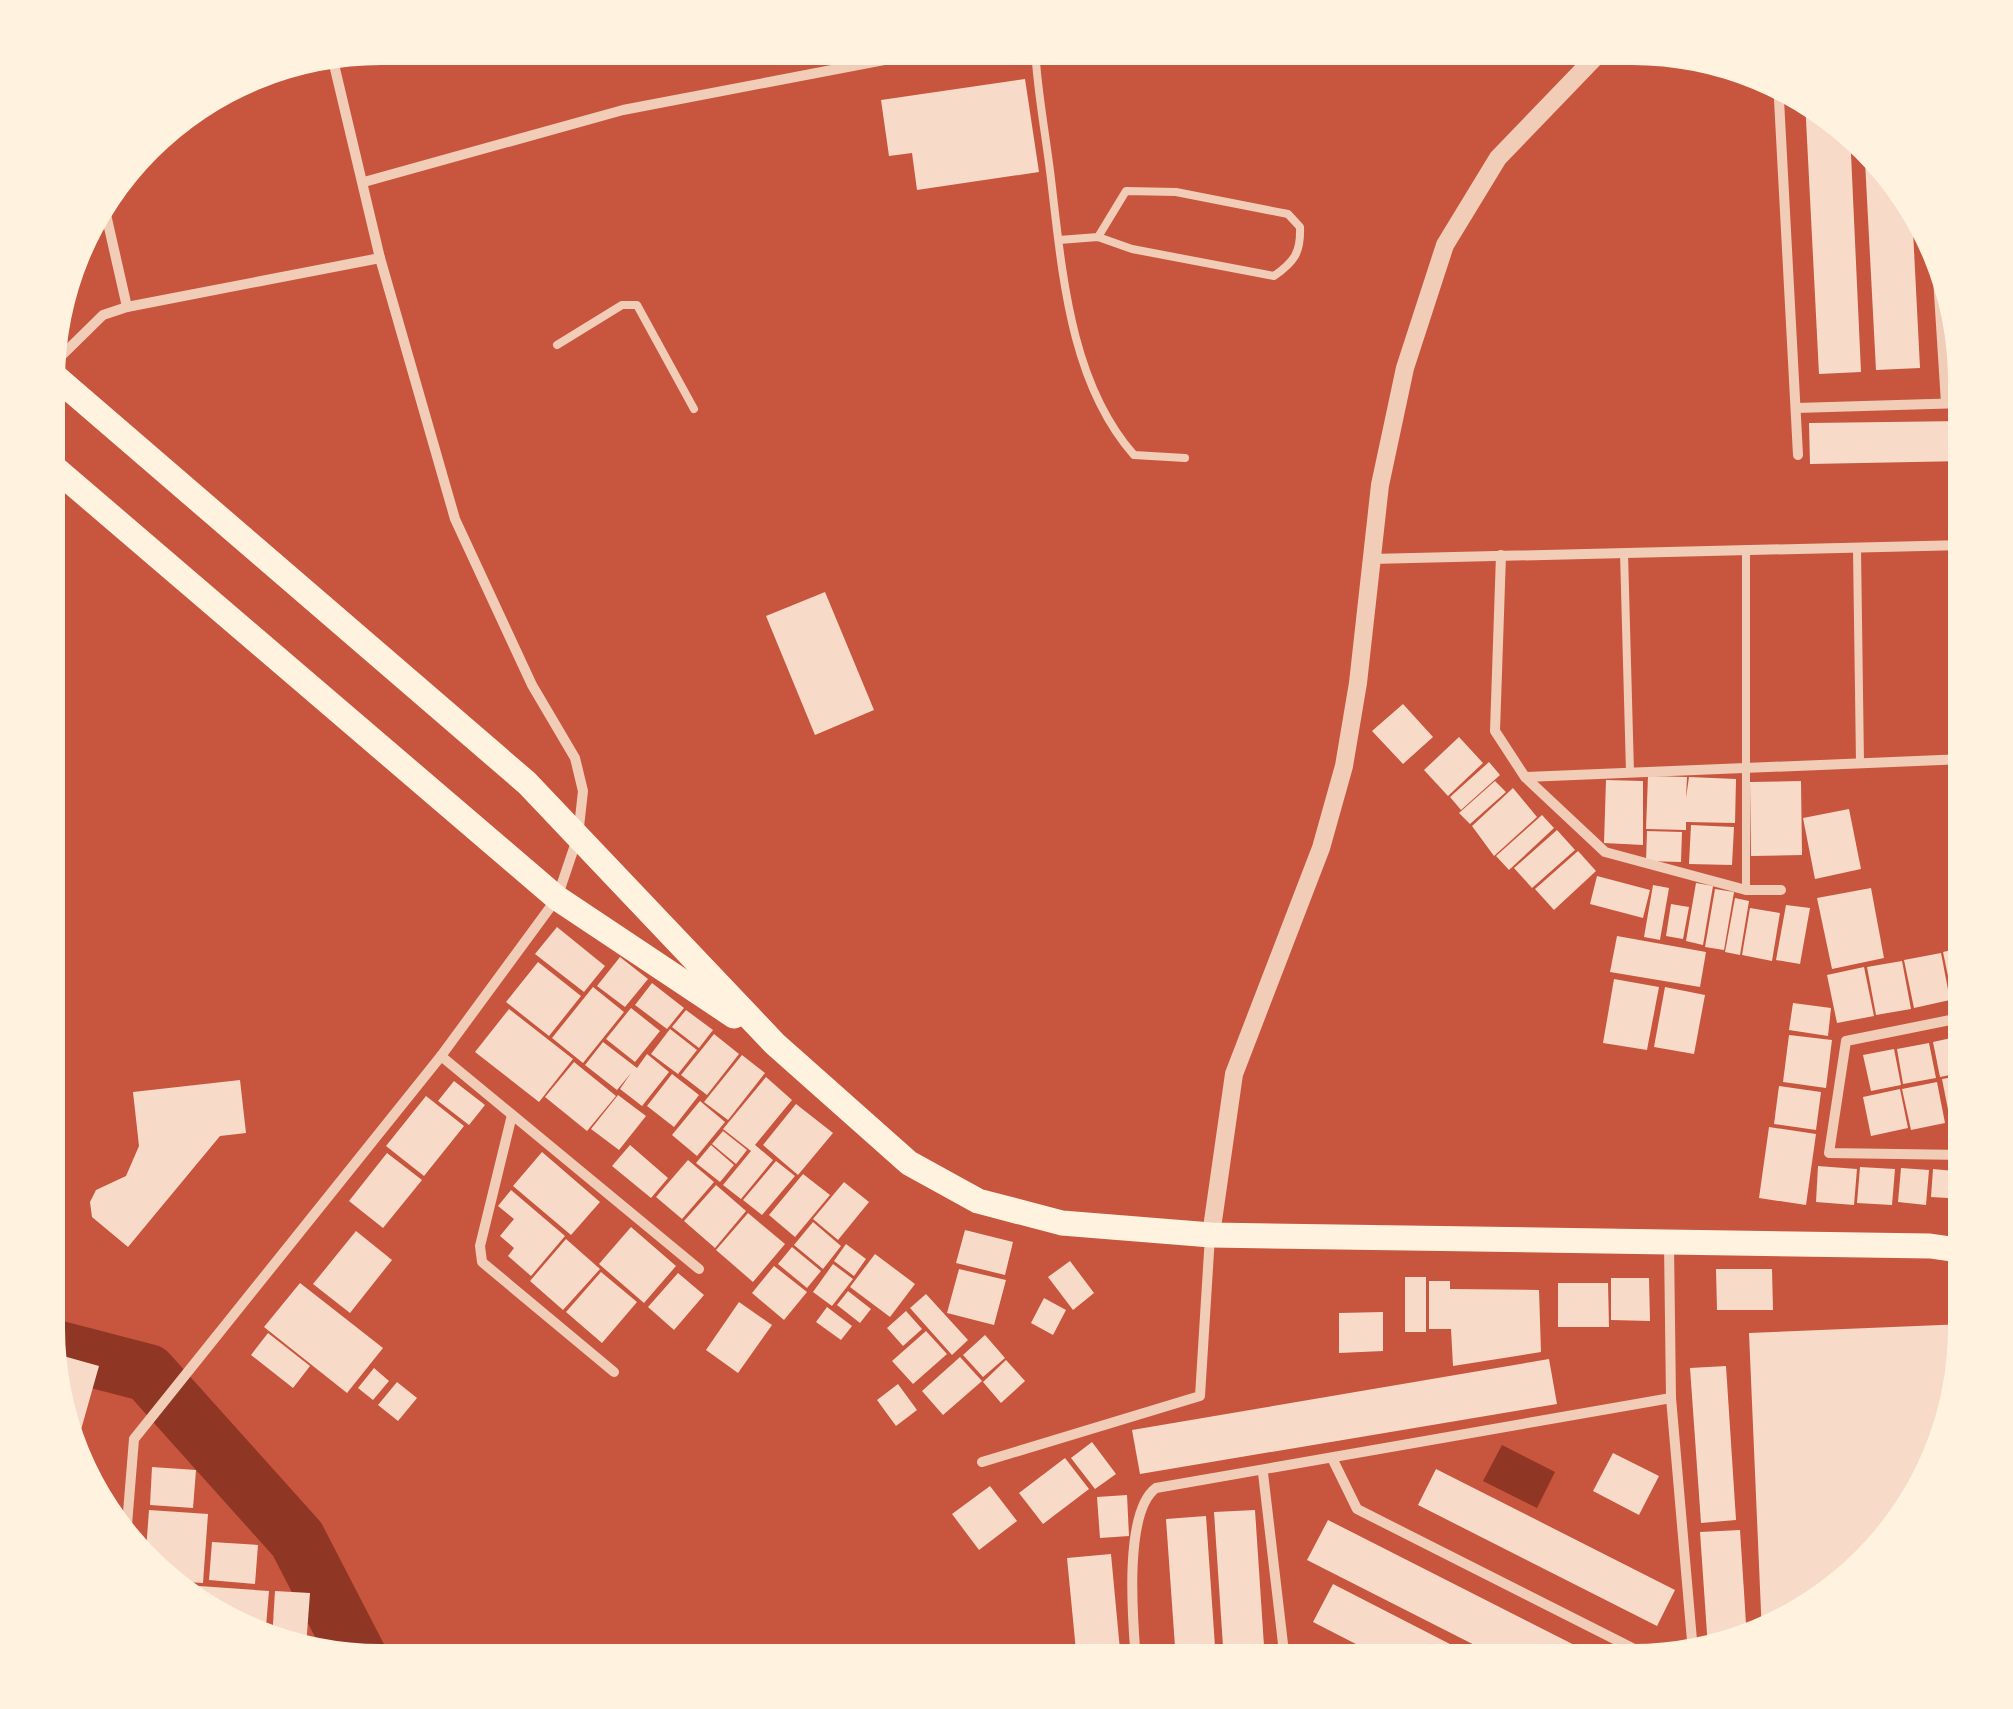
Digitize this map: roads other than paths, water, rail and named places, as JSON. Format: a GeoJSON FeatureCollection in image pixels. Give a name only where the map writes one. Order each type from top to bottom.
{"type":"FeatureCollection","features":[{"type":"Feature","properties":{"kind":"main road"},"geometry":{"type":"LineString","coordinates":[[65,383],[514,772],[775,1044],[908,1163],[978,1201],[1062,1223],[1210,1235],[1669,1240],[1948,1248]]}},
{"type":"Feature","properties":{"kind":"main road"},"geometry":{"type":"LineString","coordinates":[[65,477],[557,898],[775,1044]]}},
{"type":"Feature","properties":{"kind":"street"},"geometry":{"type":"LineString","coordinates":[[364,182],[623,110],[855,65]]}},
{"type":"Feature","properties":{"kind":"street"},"geometry":{"type":"LineString","coordinates":[[982,1462],[1200,1396],[1210,1235],[1234,1074],[1322,848],[1344,766],[1358,684],[1380,484],[1404,368],[1445,245],[1498,158],[1587,66]]}},
{"type":"Feature","properties":{"kind":"street"},"geometry":{"type":"LineString","coordinates":[[128,1516],[134,1439],[441,1056],[557,898],[578,836],[583,791],[575,758],[532,685],[455,519],[380,258],[335,69]]}},
{"type":"Feature","properties":{"kind":"street"},"geometry":{"type":"LineString","coordinates":[[1779,102],[1798,454]]}},
{"type":"Feature","properties":{"kind":"street"},"geometry":{"type":"LineString","coordinates":[[108,221],[127,307]]}},
{"type":"Feature","properties":{"kind":"street"},"geometry":{"type":"LineString","coordinates":[[67,351],[93,323],[127,307],[380,258]]}},
{"type":"Feature","properties":{"kind":"street"},"geometry":{"type":"LineString","coordinates":[[1796,408],[1946,403],[1940,317]]}},
{"type":"Feature","properties":{"kind":"street"},"geometry":{"type":"LineString","coordinates":[[1372,559],[1947,547]]}},
{"type":"Feature","properties":{"kind":"street"},"geometry":{"type":"LineString","coordinates":[[1501,555],[1495,731],[1525,777],[1605,852],[1746,890],[1780,890]]}},
{"type":"Feature","properties":{"kind":"street"},"geometry":{"type":"LineString","coordinates":[[1525,777],[1947,760]]}},
{"type":"Feature","properties":{"kind":"street"},"geometry":{"type":"LineString","coordinates":[[1948,1020],[1846,1041],[1829,1153],[1948,1155]]}},
{"type":"Feature","properties":{"kind":"street"},"geometry":{"type":"LineString","coordinates":[[441,1056],[698,1269]]}},
{"type":"Feature","properties":{"kind":"street"},"geometry":{"type":"LineString","coordinates":[[512,1115],[480,1246],[482,1262],[614,1372]]}},
{"type":"Feature","properties":{"kind":"street"},"geometry":{"type":"LineString","coordinates":[[1669,1240],[1671,1398],[1691,1638]]}},
{"type":"Feature","properties":{"kind":"street"},"geometry":{"type":"LineString","coordinates":[[1135,1643],[1132,1608],[1138,1520],[1148,1494],[1166,1484],[1263,1473],[1671,1398]]}},
{"type":"Feature","properties":{"kind":"street"},"geometry":{"type":"LineString","coordinates":[[1332,1458],[1357,1508],[1623,1643]]}},
{"type":"Feature","properties":{"kind":"street"},"geometry":{"type":"LineString","coordinates":[[1263,1473],[1283,1643]]}},
{"type":"Feature","properties":{"kind":"lane"},"geometry":{"type":"LineString","coordinates":[[1036,66],[1058,240],[1081,358],[1116,434],[1134,456],[1185,458]]}},
{"type":"Feature","properties":{"kind":"lane"},"geometry":{"type":"LineString","coordinates":[[1058,240],[1098,237],[1132,249],[1274,276],[1292,264],[1301,248],[1300,228],[1288,214],[1176,192],[1126,191],[1098,237]]}},
{"type":"Feature","properties":{"kind":"lane"},"geometry":{"type":"LineString","coordinates":[[557,345],[622,305],[637,304],[694,409]]}},
{"type":"Feature","properties":{"kind":"lane"},"geometry":{"type":"LineString","coordinates":[[1746,549],[1746,890]]}},
{"type":"Feature","properties":{"kind":"lane"},"geometry":{"type":"LineString","coordinates":[[1857,550],[1860,763]]}},
{"type":"Feature","properties":{"kind":"lane"},"geometry":{"type":"LineString","coordinates":[[1624,553],[1630,772]]}},
{"type":"Feature","properties":{"kind":"waterway"},"geometry":{"type":"LineString","coordinates":[[66,1352],[148,1373],[297,1539],[350,1642]]}}]}
